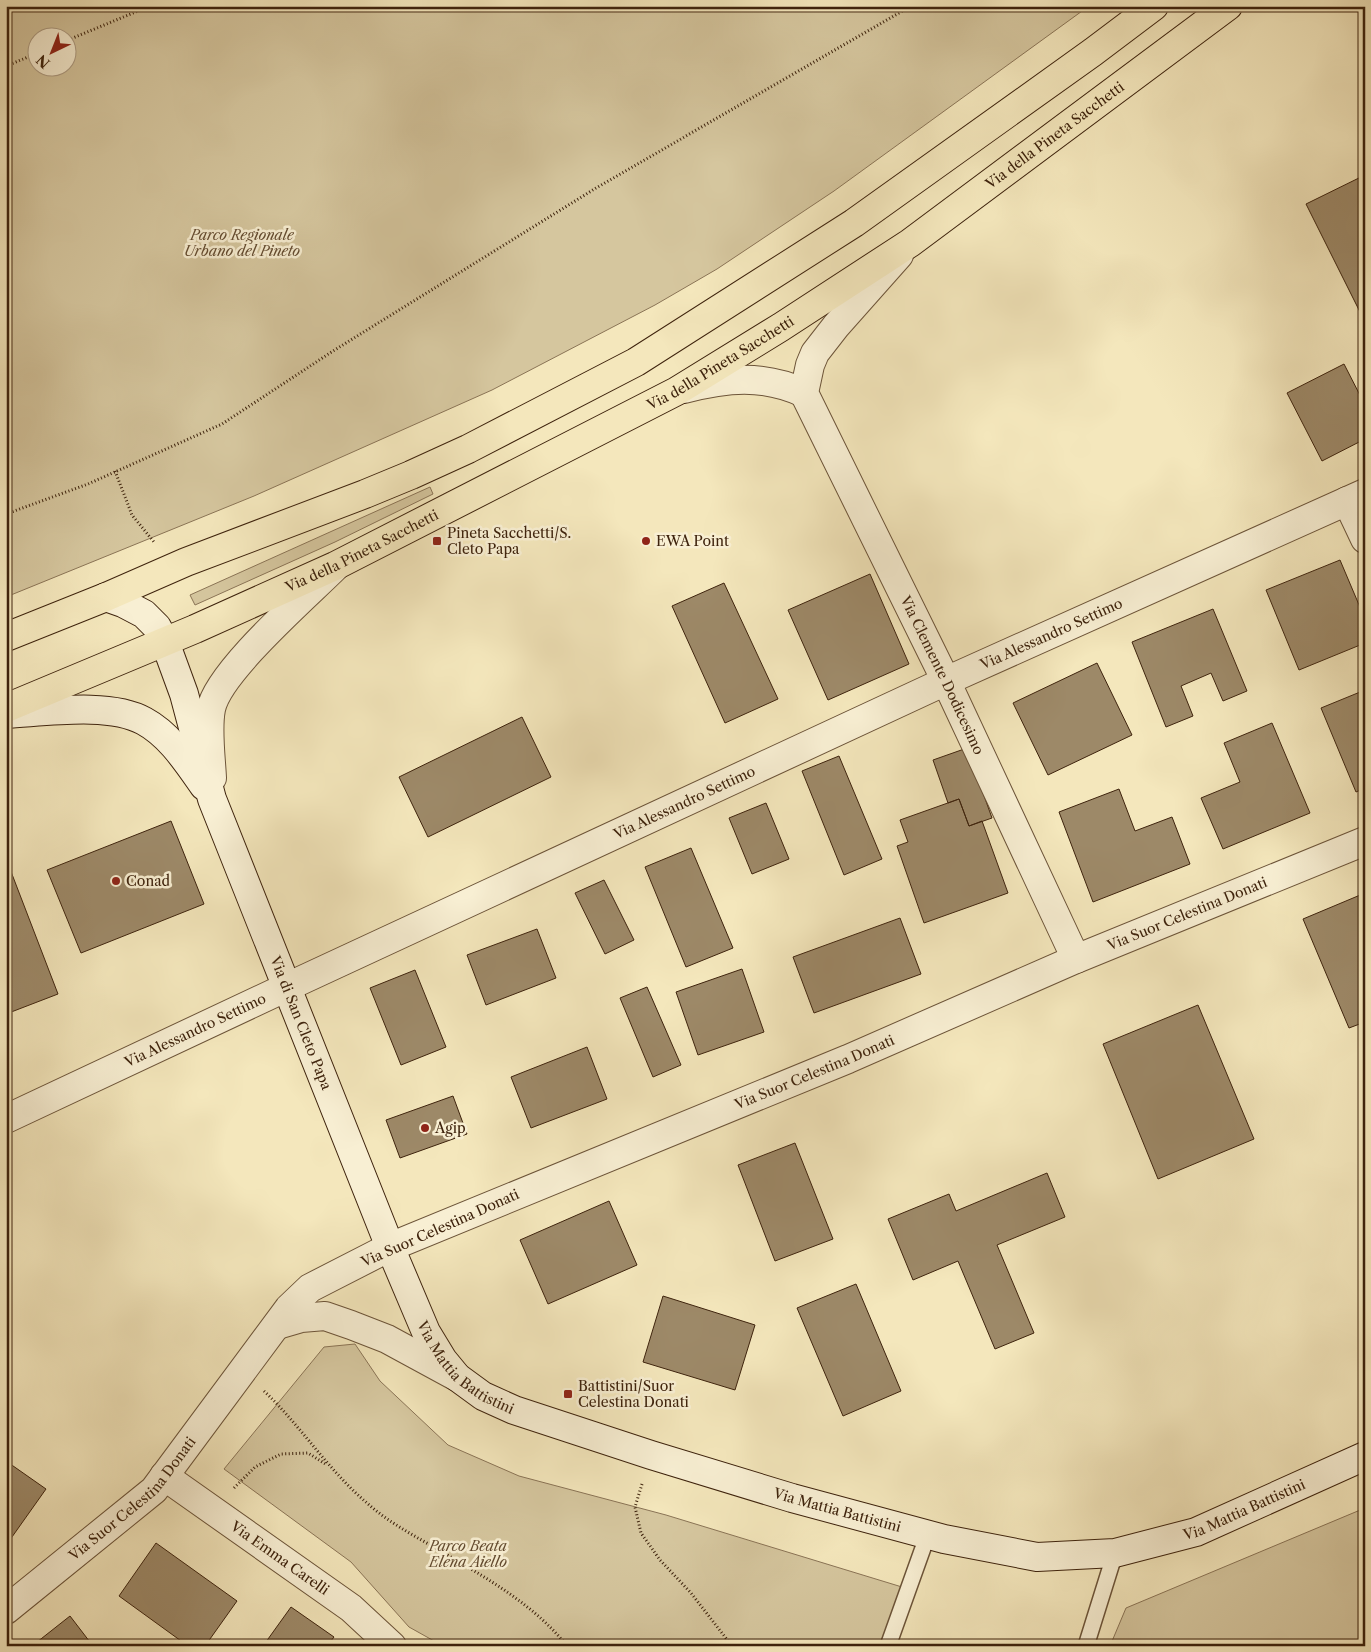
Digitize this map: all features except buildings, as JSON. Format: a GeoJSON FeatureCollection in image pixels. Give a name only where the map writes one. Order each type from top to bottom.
{"type":"FeatureCollection","features":[{"type":"Feature","properties":{"kind":"main road"},"geometry":{"type":"LineString","coordinates":[[6,637],[106,598],[186,562],[411,475],[636,362],[854,223],[1093,52],[1154,6]]}},
{"type":"Feature","properties":{"kind":"main road","name":"Via della Pineta Sacchetti"},"geometry":{"type":"LineString","coordinates":[[6,708],[165,642],[335,566],[677,391],[781,327],[910,243],[1228,6]]}},
{"type":"Feature","properties":{"kind":"street"},"geometry":{"type":"LineString","coordinates":[[677,391],[727,380],[755,379],[783,385],[804,393],[810,365],[815,353],[824,340],[910,243]]}},
{"type":"Feature","properties":{"kind":"street","name":"Via Clemente Dodicesimo"},"geometry":{"type":"LineString","coordinates":[[804,393],[946,681],[1076,959]]}},
{"type":"Feature","properties":{"kind":"street"},"geometry":{"type":"LineString","coordinates":[[1356,497],[1365,539]]}},
{"type":"Feature","properties":{"kind":"street","name":"Via Alessandro Settimo"},"geometry":{"type":"LineString","coordinates":[[6,1119],[946,681],[1356,497]]}},
{"type":"Feature","properties":{"kind":"street","name":"Via di San Cleto Papa"},"geometry":{"type":"LineString","coordinates":[[212,799],[210,710],[219,688],[253,648],[335,566]]}},
{"type":"Feature","properties":{"kind":"street"},"geometry":{"type":"LineString","coordinates":[[106,598],[123,603],[144,614],[157,627],[165,642]]}},
{"type":"Feature","properties":{"kind":"street","name":"Via di San Cleto Papa"},"geometry":{"type":"LineString","coordinates":[[165,642],[184,694],[212,799],[390,1247]]}},
{"type":"Feature","properties":{"kind":"street"},"geometry":{"type":"LineString","coordinates":[[6,714],[89,710],[120,713],[136,717],[150,725],[168,740],[190,766],[212,799]]}},
{"type":"Feature","properties":{"kind":"street","name":"Via Suor Celestina Donati"},"geometry":{"type":"LineString","coordinates":[[6,1610],[148,1495],[278,1325],[293,1302],[310,1288],[390,1247],[848,1059],[1076,959],[1365,841]]}},
{"type":"Feature","properties":{"kind":"street","name":"Via Mattia Battistini"},"geometry":{"type":"LineString","coordinates":[[390,1247],[426,1332],[443,1360],[457,1377],[483,1396],[502,1406],[651,1455],[792,1498],[944,1539],[1038,1556],[1115,1553],[1196,1532],[1365,1456]]}},
{"type":"Feature","properties":{"kind":"street"},"geometry":{"type":"LineString","coordinates":[[278,1325],[301,1318],[325,1316],[387,1339],[457,1377]]}},
{"type":"Feature","properties":{"kind":"street","name":"Via Emma Carelli"},"geometry":{"type":"LineString","coordinates":[[164,1476],[351,1608],[392,1646]]}},
{"type":"Feature","properties":{"kind":"lane"},"geometry":{"type":"LineString","coordinates":[[888,1646],[928,1534]]}},
{"type":"Feature","properties":{"kind":"lane"},"geometry":{"type":"LineString","coordinates":[[1086,1646],[1115,1553]]}},
{"type":"Feature","properties":{"kind":"path"},"geometry":{"type":"LineString","coordinates":[[78,36],[150,6]]}},
{"type":"Feature","properties":{"kind":"path"},"geometry":{"type":"LineString","coordinates":[[6,514],[88,484],[222,424],[333,351],[596,188],[911,6]]}},
{"type":"Feature","properties":{"kind":"path"},"geometry":{"type":"LineString","coordinates":[[6,66],[28,57]]}},
{"type":"Feature","properties":{"kind":"path"},"geometry":{"type":"LineString","coordinates":[[115,471],[132,515],[154,542],[160,542]]}},
{"type":"Feature","properties":{"kind":"path"},"geometry":{"type":"LineString","coordinates":[[242,1370],[277,1404],[330,1467],[367,1504],[401,1529],[464,1565],[521,1602],[559,1635],[567,1646]]}},
{"type":"Feature","properties":{"kind":"path"},"geometry":{"type":"LineString","coordinates":[[212,1509],[255,1467],[281,1454],[308,1452],[330,1467]]}},
{"type":"Feature","properties":{"kind":"path"},"geometry":{"type":"LineString","coordinates":[[651,1455],[635,1507],[641,1533],[660,1560],[691,1593],[732,1646]]}},
{"type":"Feature","properties":{"kind":"green space","name":"Parco Regionale Urbano del Pineto"},"geometry":{"type":"Polygon","coordinates":[[[6,6],[1089,6],[834,191],[717,269],[655,305],[492,390],[254,496],[6,597],[6,6]]]}},
{"type":"Feature","properties":{"kind":"green space"},"geometry":{"type":"Polygon","coordinates":[[[430,487],[433,494],[335,542],[195,605],[190,595],[430,487]]]}},
{"type":"Feature","properties":{"kind":"green space","name":"Parco Beata Elena Aiello"},"geometry":{"type":"Polygon","coordinates":[[[355,1344],[380,1381],[448,1445],[519,1476],[666,1515],[902,1587],[880,1646],[443,1646],[409,1627],[351,1562],[224,1469],[324,1347],[355,1344]]]}},
{"type":"Feature","properties":{"kind":"green space"},"geometry":{"type":"Polygon","coordinates":[[[1365,1508],[1365,1646],[1110,1646],[1126,1608],[1365,1508]]]}},
{"type":"Feature","properties":{"kind":"place","name":"Pineta Sacchetti/S. Cleto Papa"},"geometry":{"type":"Point","coordinates":[437,541]}},
{"type":"Feature","properties":{"kind":"place","name":"EWA Point"},"geometry":{"type":"Point","coordinates":[646,541]}},
{"type":"Feature","properties":{"kind":"place","name":"Conad"},"geometry":{"type":"Point","coordinates":[116,881]}},
{"type":"Feature","properties":{"kind":"place","name":"Agip"},"geometry":{"type":"Point","coordinates":[425,1128]}},
{"type":"Feature","properties":{"kind":"place","name":"Battistini/Suor Celestina Donati"},"geometry":{"type":"Point","coordinates":[568,1394]}}]}
